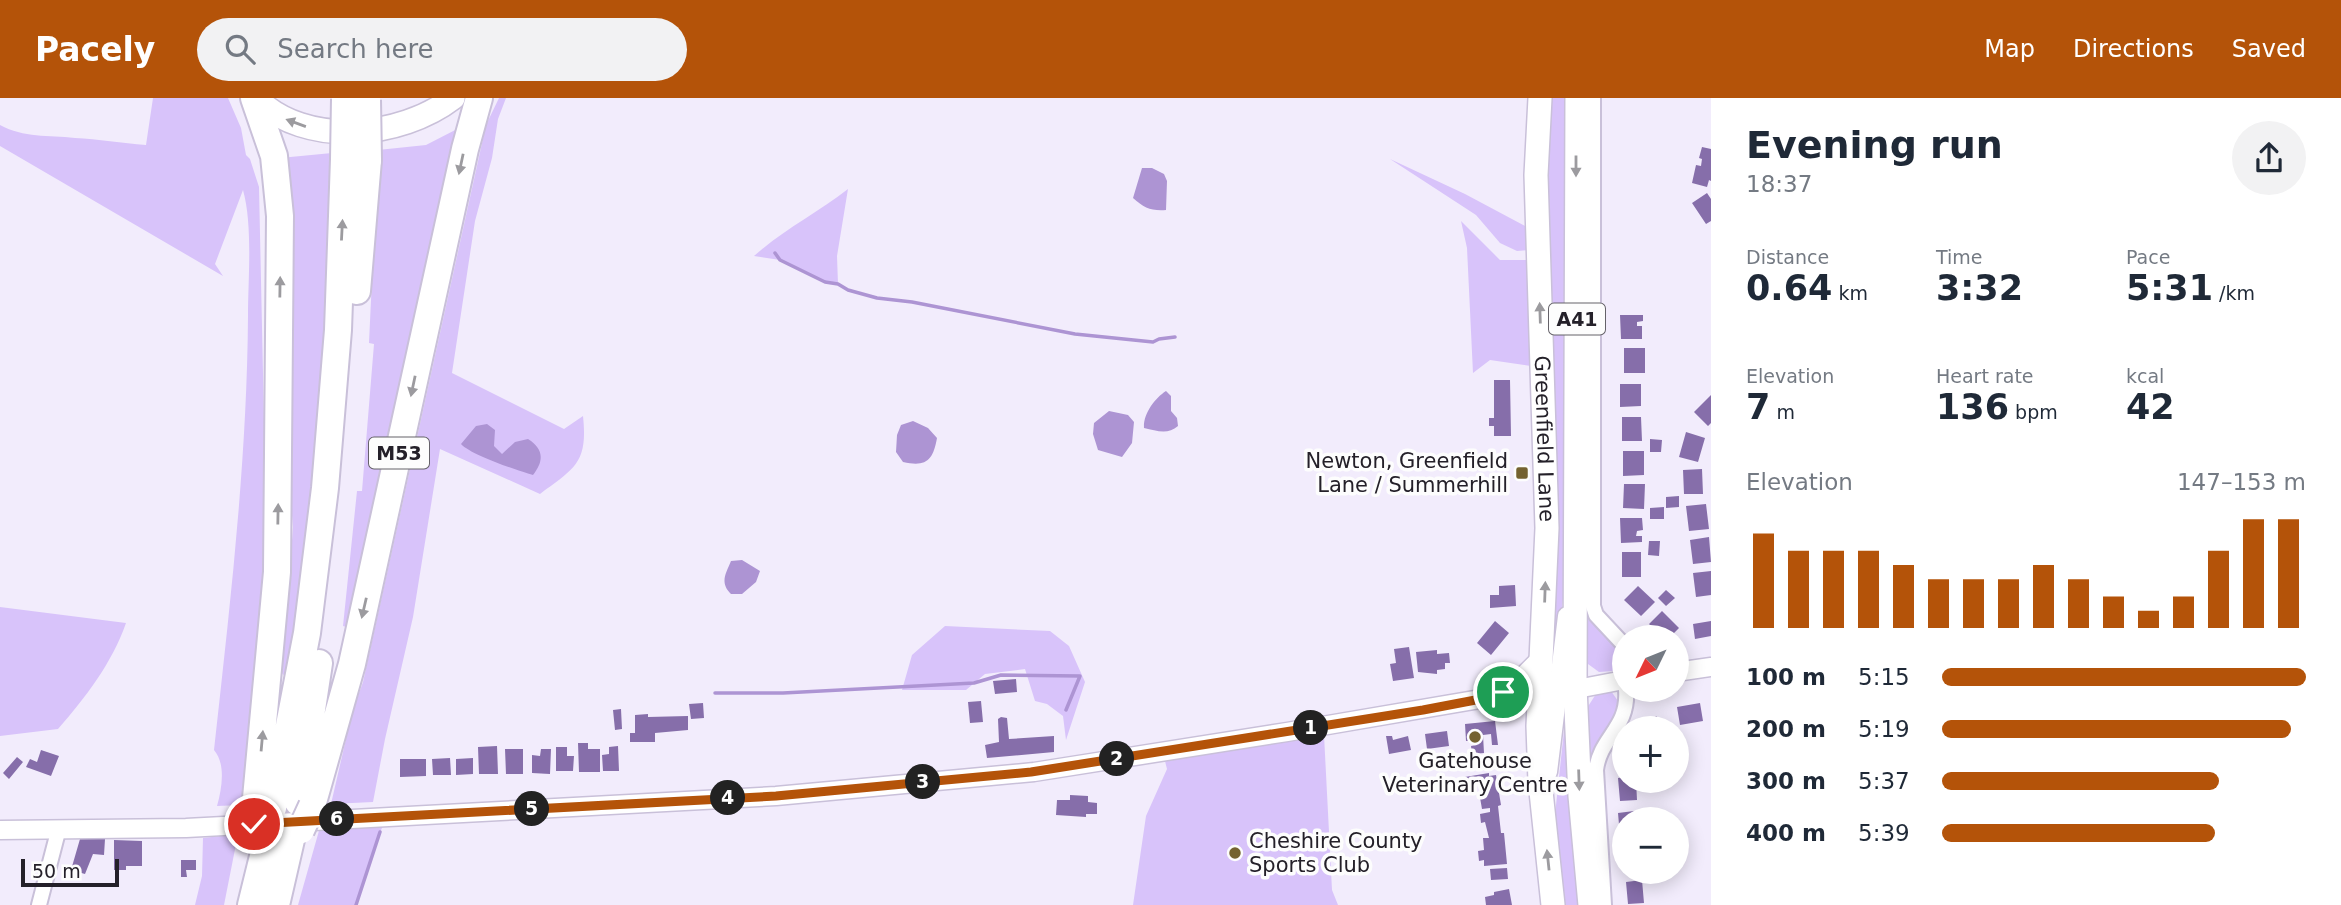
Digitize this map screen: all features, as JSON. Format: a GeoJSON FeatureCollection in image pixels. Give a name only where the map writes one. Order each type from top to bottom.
{"type":"FeatureCollection","features":[{"type":"Feature","properties":{"kind":"highway"},"geometry":{"type":"LineString","coordinates":[[255,98],[281,117],[299,125],[337,132],[384,128],[408,122],[432,112],[453,98]]}},
{"type":"Feature","properties":{"kind":"highway","name":"M53"},"geometry":{"type":"LineString","coordinates":[[255,98],[274,156],[280,216],[277,572],[282,824]]}},
{"type":"Feature","properties":{"kind":"highway","name":"M53"},"geometry":{"type":"LineString","coordinates":[[282,824],[352,664],[465,149],[479,98]]}},
{"type":"Feature","properties":{"kind":"highway","name":"Greenfield Lane"},"geometry":{"type":"LineString","coordinates":[[1540,98],[1536,175],[1547,528],[1542,656],[1558,692]]}},
{"type":"Feature","properties":{"kind":"highway","name":"Greenfield Lane"},"geometry":{"type":"LineString","coordinates":[[1558,692],[1577,540],[1577,98]]}},
{"type":"Feature","properties":{"kind":"highway","name":"M53"},"geometry":{"type":"LineString","coordinates":[[260,904],[313,711],[337,529],[356,160],[356,99]]}},
{"type":"Feature","properties":{"kind":"highway","name":"A41"},"geometry":{"type":"LineString","coordinates":[[1553,905],[1543,815],[1538,726],[1558,692]]}},
{"type":"Feature","properties":{"kind":"highway","name":"A41"},"geometry":{"type":"LineString","coordinates":[[1558,692],[1580,796],[1590,905]]}},
{"type":"Feature","properties":{"kind":"street"},"geometry":{"type":"LineString","coordinates":[[1593,98],[1593,606],[1596,615],[1612,632]]}},
{"type":"Feature","properties":{"kind":"street"},"geometry":{"type":"LineString","coordinates":[[1486,698],[1513,685],[1542,656]]}},
{"type":"Feature","properties":{"kind":"street"},"geometry":{"type":"LineString","coordinates":[[1689,670],[1711,667]]}},
{"type":"Feature","properties":{"kind":"street"},"geometry":{"type":"LineString","coordinates":[[0,830],[186,828],[776,796],[1034,772],[1486,698],[1558,692],[1612,682]]}},
{"type":"Feature","properties":{"kind":"street"},"geometry":{"type":"LineString","coordinates":[[1604,905],[1595,770],[1597,759],[1624,717],[1627,702]]}},
{"type":"Feature","properties":{"kind":"street"},"geometry":{"type":"LineString","coordinates":[[39,905],[59,828]]}},
{"type":"Feature","properties":{"kind":"shaded area"},"geometry":{"type":"Polygon","coordinates":[[[153,98],[228,98],[241,128],[246,155],[250,159],[259,187],[266,514],[256,681],[242,805],[217,806],[222,769],[214,750],[237,533],[245,425],[249,253],[248,220],[243,190],[215,264],[223,276],[0,146],[0,125],[27,134],[146,145],[153,98]]]}},
{"type":"Feature","properties":{"kind":"shaded area"},"geometry":{"type":"Polygon","coordinates":[[[499,98],[506,98],[498,119],[492,158],[475,221],[452,373],[564,429],[583,416],[581,454],[570,470],[540,494],[440,449],[413,617],[373,802],[331,804],[352,713],[363,682],[486,125],[499,98]]]}},
{"type":"Feature","properties":{"kind":"shaded area"},"geometry":{"type":"Polygon","coordinates":[[[1550,98],[1572,98],[1567,567],[1558,640],[1553,639],[1559,529],[1548,170],[1550,98]]]}},
{"type":"Feature","properties":{"kind":"shaded area"},"geometry":{"type":"Polygon","coordinates":[[[463,126],[350,628],[343,626],[357,491],[362,491],[374,344],[369,343],[378,150],[426,145],[463,126]]]}},
{"type":"Feature","properties":{"kind":"shaded area"},"geometry":{"type":"Polygon","coordinates":[[[332,153],[333,255],[311,508],[289,681],[282,673],[293,527],[288,468],[280,158],[332,153]]]}},
{"type":"Feature","properties":{"kind":"shaded area"},"geometry":{"type":"Polygon","coordinates":[[[1390,159],[1529,228],[1529,250],[1517,251],[1500,243],[1476,215],[1390,159]]]}},
{"type":"Feature","properties":{"kind":"shaded area"},"geometry":{"type":"Polygon","coordinates":[[[1142,168],[1152,168],[1164,174],[1167,181],[1166,210],[1148,208],[1133,198],[1142,168]]]}},
{"type":"Feature","properties":{"kind":"shaded area"},"geometry":{"type":"Polygon","coordinates":[[[848,189],[837,256],[838,284],[825,282],[780,260],[754,256],[777,238],[848,189]]]}},
{"type":"Feature","properties":{"kind":"shaded area"},"geometry":{"type":"Polygon","coordinates":[[[1461,221],[1500,260],[1529,260],[1531,366],[1490,360],[1473,373],[1467,248],[1461,221]]]}},
{"type":"Feature","properties":{"kind":"shaded area"},"geometry":{"type":"Polygon","coordinates":[[[1166,391],[1171,396],[1171,411],[1177,418],[1178,426],[1166,431],[1144,428],[1150,407],[1166,391]]]}},
{"type":"Feature","properties":{"kind":"shaded area"},"geometry":{"type":"Polygon","coordinates":[[[1109,411],[1128,415],[1134,422],[1132,443],[1122,457],[1098,450],[1093,434],[1094,423],[1109,411]]]}},
{"type":"Feature","properties":{"kind":"shaded area"},"geometry":{"type":"Polygon","coordinates":[[[913,421],[928,428],[937,438],[931,457],[917,464],[903,462],[896,452],[897,435],[901,425],[913,421]]]}},
{"type":"Feature","properties":{"kind":"shaded area"},"geometry":{"type":"Polygon","coordinates":[[[487,424],[495,430],[494,446],[502,454],[515,442],[528,439],[537,447],[541,456],[533,475],[484,457],[461,444],[476,426],[487,424]]]}},
{"type":"Feature","properties":{"kind":"shaded area"},"geometry":{"type":"Polygon","coordinates":[[[742,560],[760,571],[756,582],[742,594],[731,594],[726,586],[725,575],[731,561],[742,560]]]}},
{"type":"Feature","properties":{"kind":"shaded area"},"geometry":{"type":"Polygon","coordinates":[[[0,607],[126,623],[97,679],[58,729],[0,736],[0,607]]]}},
{"type":"Feature","properties":{"kind":"shaded area"},"geometry":{"type":"Polygon","coordinates":[[[1585,612],[1589,612],[1612,638],[1612,671],[1599,672],[1588,664],[1585,612]]]}},
{"type":"Feature","properties":{"kind":"shaded area"},"geometry":{"type":"Polygon","coordinates":[[[945,626],[1050,631],[1069,646],[1085,682],[1066,740],[1063,716],[1047,704],[1035,701],[1025,669],[985,674],[966,690],[902,690],[912,655],[945,626]]]}},
{"type":"Feature","properties":{"kind":"shaded area"},"geometry":{"type":"Polygon","coordinates":[[[1611,691],[1612,702],[1618,702],[1616,716],[1612,716],[1612,724],[1595,747],[1591,768],[1588,768],[1587,708],[1596,694],[1611,691]]]}},
{"type":"Feature","properties":{"kind":"shaded area"},"geometry":{"type":"Polygon","coordinates":[[[1565,721],[1583,905],[1564,905],[1554,824],[1565,721]]]}},
{"type":"Feature","properties":{"kind":"shaded area","name":"Cheshire County Sports Club"},"geometry":{"type":"Polygon","coordinates":[[[1324,735],[1332,890],[1338,905],[1133,905],[1146,816],[1167,769],[1165,761],[1324,735]]]}},
{"type":"Feature","properties":{"kind":"shaded area"},"geometry":{"type":"Polygon","coordinates":[[[388,816],[380,832],[356,905],[298,905],[322,820],[388,816]]]}},
{"type":"Feature","properties":{"kind":"shaded area"},"geometry":{"type":"Polygon","coordinates":[[[238,834],[224,905],[195,905],[202,876],[203,838],[238,834]]]}},
{"type":"Feature","properties":{"kind":"building"},"geometry":{"type":"Polygon","coordinates":[[[1702,147],[1711,149],[1711,181],[1709,180],[1707,187],[1692,183],[1696,165],[1701,166],[1702,159],[1699,158],[1702,147]]]}},
{"type":"Feature","properties":{"kind":"building"},"geometry":{"type":"Polygon","coordinates":[[[1707,193],[1711,199],[1711,221],[1706,224],[1692,203],[1707,193]]]}},
{"type":"Feature","properties":{"kind":"building"},"geometry":{"type":"Polygon","coordinates":[[[1620,315],[1643,315],[1643,321],[1637,322],[1637,326],[1642,326],[1642,339],[1621,339],[1620,315]]]}},
{"type":"Feature","properties":{"kind":"building"},"geometry":{"type":"Polygon","coordinates":[[[1624,348],[1645,348],[1645,373],[1624,373],[1624,348]]]}},
{"type":"Feature","properties":{"kind":"building"},"geometry":{"type":"Polygon","coordinates":[[[1494,380],[1510,380],[1511,436],[1494,436],[1494,426],[1489,426],[1489,418],[1494,418],[1494,380]]]}},
{"type":"Feature","properties":{"kind":"building"},"geometry":{"type":"Polygon","coordinates":[[[1620,384],[1641,384],[1641,406],[1620,407],[1620,384]]]}},
{"type":"Feature","properties":{"kind":"building"},"geometry":{"type":"Polygon","coordinates":[[[1711,395],[1711,423],[1708,426],[1694,412],[1711,395]]]}},
{"type":"Feature","properties":{"kind":"building"},"geometry":{"type":"Polygon","coordinates":[[[1622,417],[1641,417],[1642,441],[1622,441],[1622,417]]]}},
{"type":"Feature","properties":{"kind":"building"},"geometry":{"type":"Polygon","coordinates":[[[1686,432],[1705,438],[1698,462],[1679,457],[1686,432]]]}},
{"type":"Feature","properties":{"kind":"building"},"geometry":{"type":"Polygon","coordinates":[[[1650,439],[1662,440],[1661,452],[1650,452],[1650,439]]]}},
{"type":"Feature","properties":{"kind":"building"},"geometry":{"type":"Polygon","coordinates":[[[1623,451],[1644,451],[1644,475],[1623,476],[1623,451]]]}},
{"type":"Feature","properties":{"kind":"building"},"geometry":{"type":"Polygon","coordinates":[[[1702,469],[1703,494],[1684,494],[1683,470],[1702,469]]]}},
{"type":"Feature","properties":{"kind":"building"},"geometry":{"type":"Polygon","coordinates":[[[1624,484],[1645,484],[1644,509],[1623,508],[1624,484]]]}},
{"type":"Feature","properties":{"kind":"building"},"geometry":{"type":"Polygon","coordinates":[[[1679,496],[1679,507],[1666,508],[1666,497],[1679,496]]]}},
{"type":"Feature","properties":{"kind":"building"},"geometry":{"type":"Polygon","coordinates":[[[1706,504],[1709,529],[1689,531],[1686,506],[1706,504]]]}},
{"type":"Feature","properties":{"kind":"building"},"geometry":{"type":"Polygon","coordinates":[[[1664,507],[1664,519],[1650,519],[1650,508],[1664,507]]]}},
{"type":"Feature","properties":{"kind":"building"},"geometry":{"type":"Polygon","coordinates":[[[1620,518],[1642,518],[1643,530],[1637,531],[1636,536],[1642,536],[1642,542],[1621,543],[1620,518]]]}},
{"type":"Feature","properties":{"kind":"building"},"geometry":{"type":"Polygon","coordinates":[[[1709,537],[1711,562],[1693,564],[1690,540],[1709,537]]]}},
{"type":"Feature","properties":{"kind":"building"},"geometry":{"type":"Polygon","coordinates":[[[1649,541],[1660,541],[1659,556],[1648,555],[1649,541]]]}},
{"type":"Feature","properties":{"kind":"building"},"geometry":{"type":"Polygon","coordinates":[[[1622,552],[1641,552],[1641,577],[1622,577],[1622,552]]]}},
{"type":"Feature","properties":{"kind":"building"},"geometry":{"type":"Polygon","coordinates":[[[1711,571],[1711,595],[1696,597],[1693,573],[1711,571]]]}},
{"type":"Feature","properties":{"kind":"building"},"geometry":{"type":"Polygon","coordinates":[[[1515,585],[1516,606],[1490,608],[1490,595],[1499,595],[1499,586],[1515,585]]]}},
{"type":"Feature","properties":{"kind":"building"},"geometry":{"type":"Polygon","coordinates":[[[1638,586],[1655,602],[1641,616],[1624,600],[1638,586]]]}},
{"type":"Feature","properties":{"kind":"building"},"geometry":{"type":"Polygon","coordinates":[[[1666,590],[1675,598],[1666,606],[1658,598],[1666,590]]]}},
{"type":"Feature","properties":{"kind":"building"},"geometry":{"type":"Polygon","coordinates":[[[1662,611],[1676,625],[1650,625],[1662,611]]]}},
{"type":"Feature","properties":{"kind":"building"},"geometry":{"type":"Polygon","coordinates":[[[1495,621],[1509,633],[1491,655],[1477,643],[1495,621]]]}},
{"type":"Feature","properties":{"kind":"building"},"geometry":{"type":"Polygon","coordinates":[[[1711,621],[1711,636],[1695,639],[1693,624],[1711,621]]]}},
{"type":"Feature","properties":{"kind":"building"},"geometry":{"type":"Polygon","coordinates":[[[1409,647],[1414,678],[1393,681],[1390,664],[1396,663],[1394,649],[1409,647]]]}},
{"type":"Feature","properties":{"kind":"building"},"geometry":{"type":"Polygon","coordinates":[[[1437,650],[1437,654],[1449,653],[1450,663],[1445,663],[1445,669],[1437,670],[1437,674],[1418,672],[1416,652],[1437,650]]]}},
{"type":"Feature","properties":{"kind":"building"},"geometry":{"type":"Polygon","coordinates":[[[1016,679],[1017,692],[995,694],[993,681],[1016,679]]]}},
{"type":"Feature","properties":{"kind":"building"},"geometry":{"type":"Polygon","coordinates":[[[981,701],[983,722],[970,723],[968,702],[981,701]]]}},
{"type":"Feature","properties":{"kind":"building"},"geometry":{"type":"Polygon","coordinates":[[[703,703],[704,718],[691,719],[689,704],[703,703]]]}},
{"type":"Feature","properties":{"kind":"building"},"geometry":{"type":"Polygon","coordinates":[[[1700,703],[1703,721],[1689,723],[1689,716],[1678,716],[1677,707],[1700,703]]]}},
{"type":"Feature","properties":{"kind":"building"},"geometry":{"type":"Polygon","coordinates":[[[621,709],[622,729],[615,730],[613,710],[621,709]]]}},
{"type":"Feature","properties":{"kind":"building"},"geometry":{"type":"Polygon","coordinates":[[[648,714],[648,717],[688,716],[688,730],[655,733],[655,742],[630,742],[630,733],[635,733],[635,715],[648,714]]]}},
{"type":"Feature","properties":{"kind":"building"},"geometry":{"type":"Polygon","coordinates":[[[1007,718],[1009,739],[1054,736],[1054,752],[987,758],[985,745],[999,742],[998,719],[1007,718]]]}},
{"type":"Feature","properties":{"kind":"building","name":"Gatehouse Veterinary Centre"},"geometry":{"type":"Polygon","coordinates":[[[1495,721],[1498,745],[1492,745],[1491,734],[1483,735],[1484,753],[1472,754],[1471,746],[1477,745],[1477,740],[1466,741],[1465,724],[1495,721]]]}},
{"type":"Feature","properties":{"kind":"building"},"geometry":{"type":"Polygon","coordinates":[[[1447,731],[1449,746],[1427,749],[1425,734],[1447,731]]]}},
{"type":"Feature","properties":{"kind":"building"},"geometry":{"type":"Polygon","coordinates":[[[1386,736],[1392,736],[1393,740],[1408,736],[1411,750],[1389,754],[1386,736]]]}},
{"type":"Feature","properties":{"kind":"building"},"geometry":{"type":"Polygon","coordinates":[[[578,743],[588,743],[588,749],[600,749],[600,772],[579,772],[578,743]]]}},
{"type":"Feature","properties":{"kind":"building"},"geometry":{"type":"Polygon","coordinates":[[[497,746],[498,774],[479,774],[478,747],[497,746]]]}},
{"type":"Feature","properties":{"kind":"building"},"geometry":{"type":"Polygon","coordinates":[[[618,746],[619,771],[603,771],[602,755],[609,754],[609,747],[618,746]]]}},
{"type":"Feature","properties":{"kind":"building"},"geometry":{"type":"Polygon","coordinates":[[[556,747],[567,747],[567,756],[574,756],[573,771],[556,771],[556,747]]]}},
{"type":"Feature","properties":{"kind":"building"},"geometry":{"type":"Polygon","coordinates":[[[505,749],[523,749],[523,774],[506,774],[505,749]]]}},
{"type":"Feature","properties":{"kind":"building"},"geometry":{"type":"Polygon","coordinates":[[[541,749],[551,749],[550,774],[532,773],[532,755],[540,756],[541,749]]]}},
{"type":"Feature","properties":{"kind":"building"},"geometry":{"type":"Polygon","coordinates":[[[41,750],[59,756],[51,776],[26,767],[30,759],[37,762],[41,750]]]}},
{"type":"Feature","properties":{"kind":"building"},"geometry":{"type":"Polygon","coordinates":[[[17,757],[23,762],[9,779],[3,773],[17,757]]]}},
{"type":"Feature","properties":{"kind":"building"},"geometry":{"type":"Polygon","coordinates":[[[450,758],[451,775],[433,775],[432,759],[450,758]]]}},
{"type":"Feature","properties":{"kind":"building"},"geometry":{"type":"Polygon","coordinates":[[[473,758],[473,774],[456,775],[456,759],[473,758]]]}},
{"type":"Feature","properties":{"kind":"building"},"geometry":{"type":"Polygon","coordinates":[[[400,759],[426,759],[426,776],[400,777],[400,759]]]}},
{"type":"Feature","properties":{"kind":"building"},"geometry":{"type":"Polygon","coordinates":[[[1489,773],[1489,776],[1496,775],[1501,805],[1498,806],[1501,833],[1504,833],[1507,864],[1484,866],[1484,860],[1479,861],[1478,851],[1484,850],[1483,838],[1489,838],[1485,822],[1481,823],[1480,814],[1490,812],[1490,808],[1482,809],[1479,792],[1483,792],[1482,784],[1466,786],[1465,777],[1489,773]]]}},
{"type":"Feature","properties":{"kind":"building"},"geometry":{"type":"Polygon","coordinates":[[[1619,793],[1637,793],[1637,800],[1620,801],[1619,793]]]}},
{"type":"Feature","properties":{"kind":"building"},"geometry":{"type":"Polygon","coordinates":[[[1070,795],[1088,796],[1088,802],[1097,803],[1097,814],[1086,814],[1086,817],[1056,815],[1057,800],[1070,800],[1070,795]]]}},
{"type":"Feature","properties":{"kind":"building"},"geometry":{"type":"Polygon","coordinates":[[[80,839],[105,839],[104,855],[93,854],[85,874],[71,870],[80,839]]]}},
{"type":"Feature","properties":{"kind":"building"},"geometry":{"type":"Polygon","coordinates":[[[114,840],[142,841],[142,866],[126,866],[126,870],[114,870],[114,840]]]}},
{"type":"Feature","properties":{"kind":"building"},"geometry":{"type":"Polygon","coordinates":[[[181,860],[196,860],[196,870],[186,870],[187,877],[181,877],[181,860]]]}},
{"type":"Feature","properties":{"kind":"building"},"geometry":{"type":"Polygon","coordinates":[[[1507,868],[1508,879],[1491,880],[1490,869],[1507,868]]]}},
{"type":"Feature","properties":{"kind":"building"},"geometry":{"type":"Polygon","coordinates":[[[1626,884],[1642,884],[1644,903],[1628,904],[1626,884]]]}},
{"type":"Feature","properties":{"kind":"building"},"geometry":{"type":"Polygon","coordinates":[[[1509,889],[1512,905],[1486,905],[1485,897],[1509,889]]]}},
{"type":"Feature","properties":{"kind":"waterway"},"geometry":{"type":"LineString","coordinates":[[775,253],[780,260],[825,282],[877,298],[912,302],[1075,334],[1153,342],[1175,337]]}},
{"type":"Feature","properties":{"kind":"waterway"},"geometry":{"type":"LineString","coordinates":[[715,693],[783,693],[974,683],[1001,675],[1080,676],[1066,710]]}},
{"type":"Feature","properties":{"kind":"waterway"},"geometry":{"type":"LineString","coordinates":[[356,905],[380,832]]}},
{"type":"Feature","properties":{"kind":"place","name":"Newton, Greenfield Lane / Summerhill"},"geometry":{"type":"Point","coordinates":[1522,473]}},
{"type":"Feature","properties":{"kind":"place","name":"Gatehouse Veterinary Centre"},"geometry":{"type":"Point","coordinates":[1475,737]}},
{"type":"Feature","properties":{"kind":"place","name":"Cheshire County Sports Club"},"geometry":{"type":"Point","coordinates":[1235,853]}},
{"type":"Feature","properties":{"kind":"route"},"geometry":{"type":"LineString","coordinates":[[254,824],[776,796],[1031,772],[1423,710],[1486,698],[1503,692]]}}]}
